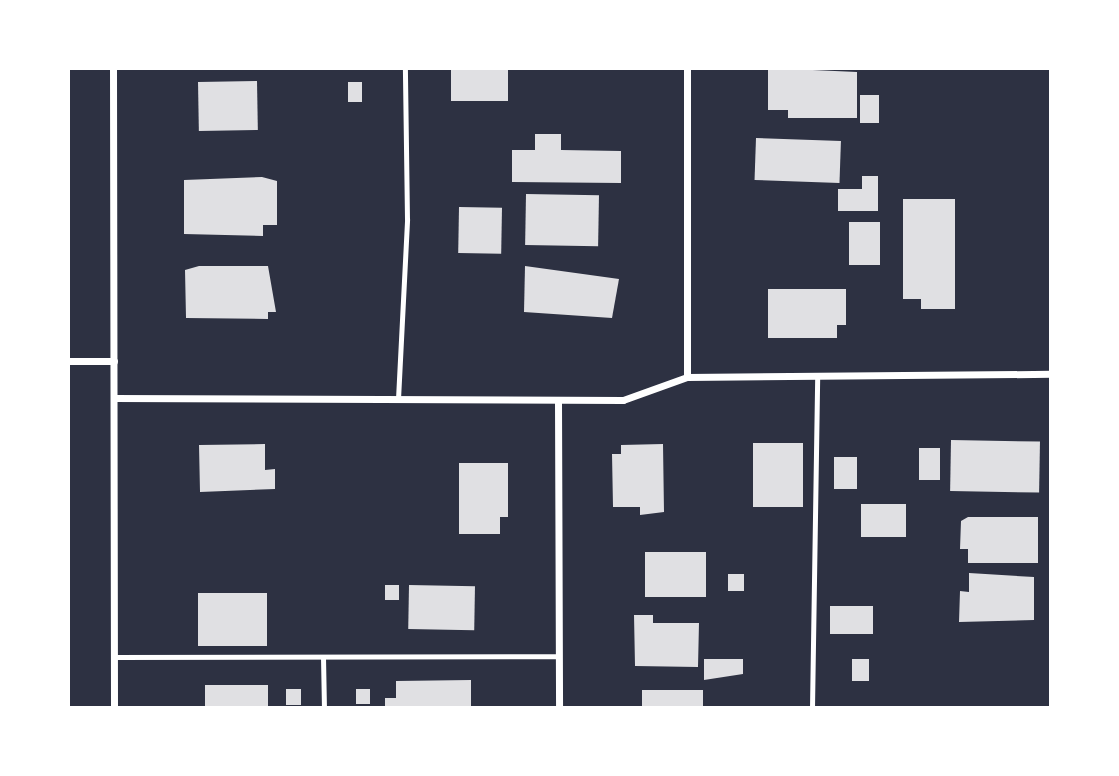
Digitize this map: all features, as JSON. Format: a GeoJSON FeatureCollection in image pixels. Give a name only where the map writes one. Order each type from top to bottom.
{"type":"FeatureCollection","features":[{"type":"Feature","properties":{"kind":"street"},"geometry":{"type":"LineString","coordinates":[[113,68],[114,708]]}},
{"type":"Feature","properties":{"kind":"street"},"geometry":{"type":"LineString","coordinates":[[687,68],[687,377]]}},
{"type":"Feature","properties":{"kind":"street"},"geometry":{"type":"LineString","coordinates":[[68,361],[114,361]]}},
{"type":"Feature","properties":{"kind":"street"},"geometry":{"type":"LineString","coordinates":[[114,398],[623,400],[687,377],[1051,374]]}},
{"type":"Feature","properties":{"kind":"street"},"geometry":{"type":"LineString","coordinates":[[558,401],[559,708]]}},
{"type":"Feature","properties":{"kind":"lane"},"geometry":{"type":"LineString","coordinates":[[398,399],[407,219],[405,68]]}},
{"type":"Feature","properties":{"kind":"lane"},"geometry":{"type":"LineString","coordinates":[[812,708],[817,376]]}},
{"type":"Feature","properties":{"kind":"lane"},"geometry":{"type":"LineString","coordinates":[[114,657],[559,656]]}},
{"type":"Feature","properties":{"kind":"lane"},"geometry":{"type":"LineString","coordinates":[[323,657],[324,708]]}},
{"type":"Feature","properties":{"kind":"building"},"geometry":{"type":"Polygon","coordinates":[[[451,68],[508,68],[508,101],[451,101],[451,68]]]}},
{"type":"Feature","properties":{"kind":"building"},"geometry":{"type":"Polygon","coordinates":[[[768,68],[857,72],[857,118],[788,118],[788,110],[768,110],[768,68]]]}},
{"type":"Feature","properties":{"kind":"building"},"geometry":{"type":"Polygon","coordinates":[[[257,81],[258,130],[199,131],[198,82],[257,81]]]}},
{"type":"Feature","properties":{"kind":"building"},"geometry":{"type":"Polygon","coordinates":[[[348,82],[362,82],[362,102],[348,102],[348,82]]]}},
{"type":"Feature","properties":{"kind":"building"},"geometry":{"type":"Polygon","coordinates":[[[860,95],[879,95],[879,123],[860,123],[860,95]]]}},
{"type":"Feature","properties":{"kind":"building"},"geometry":{"type":"Polygon","coordinates":[[[535,134],[561,134],[561,150],[621,151],[621,183],[512,182],[512,150],[535,150],[535,134]]]}},
{"type":"Feature","properties":{"kind":"building"},"geometry":{"type":"Polygon","coordinates":[[[756,138],[841,141],[839,183],[755,180],[756,138]]]}},
{"type":"Feature","properties":{"kind":"building"},"geometry":{"type":"Polygon","coordinates":[[[862,176],[878,176],[878,211],[838,211],[838,189],[862,189],[862,176]]]}},
{"type":"Feature","properties":{"kind":"building"},"geometry":{"type":"Polygon","coordinates":[[[262,177],[277,181],[277,225],[263,225],[263,236],[184,234],[184,180],[262,177]]]}},
{"type":"Feature","properties":{"kind":"building"},"geometry":{"type":"Polygon","coordinates":[[[526,194],[599,195],[598,246],[525,245],[526,194]]]}},
{"type":"Feature","properties":{"kind":"building"},"geometry":{"type":"Polygon","coordinates":[[[903,199],[955,199],[955,309],[921,309],[921,299],[903,299],[903,199]]]}},
{"type":"Feature","properties":{"kind":"building"},"geometry":{"type":"Polygon","coordinates":[[[459,207],[502,208],[501,254],[458,253],[459,207]]]}},
{"type":"Feature","properties":{"kind":"building"},"geometry":{"type":"Polygon","coordinates":[[[849,222],[880,222],[880,265],[849,265],[849,222]]]}},
{"type":"Feature","properties":{"kind":"building"},"geometry":{"type":"Polygon","coordinates":[[[199,266],[268,266],[276,312],[268,312],[268,319],[186,318],[185,270],[199,266]]]}},
{"type":"Feature","properties":{"kind":"building"},"geometry":{"type":"Polygon","coordinates":[[[525,266],[619,279],[612,318],[524,312],[525,266]]]}},
{"type":"Feature","properties":{"kind":"building"},"geometry":{"type":"Polygon","coordinates":[[[768,289],[846,289],[846,325],[837,325],[837,338],[768,338],[768,289]]]}},
{"type":"Feature","properties":{"kind":"building"},"geometry":{"type":"Polygon","coordinates":[[[951,440],[1040,442],[1039,493],[950,491],[951,440]]]}},
{"type":"Feature","properties":{"kind":"building"},"geometry":{"type":"Polygon","coordinates":[[[753,443],[803,443],[803,507],[753,507],[753,443]]]}},
{"type":"Feature","properties":{"kind":"building"},"geometry":{"type":"Polygon","coordinates":[[[265,444],[265,470],[275,469],[275,489],[200,492],[199,445],[265,444]]]}},
{"type":"Feature","properties":{"kind":"building"},"geometry":{"type":"Polygon","coordinates":[[[663,444],[664,512],[640,515],[640,507],[613,507],[612,454],[621,454],[621,445],[663,444]]]}},
{"type":"Feature","properties":{"kind":"building"},"geometry":{"type":"Polygon","coordinates":[[[919,448],[940,448],[940,480],[919,480],[919,448]]]}},
{"type":"Feature","properties":{"kind":"building"},"geometry":{"type":"Polygon","coordinates":[[[834,457],[857,457],[857,489],[834,489],[834,457]]]}},
{"type":"Feature","properties":{"kind":"building"},"geometry":{"type":"Polygon","coordinates":[[[459,463],[508,463],[508,517],[500,517],[500,534],[459,534],[459,463]]]}},
{"type":"Feature","properties":{"kind":"building"},"geometry":{"type":"Polygon","coordinates":[[[861,504],[906,504],[906,537],[861,537],[861,504]]]}},
{"type":"Feature","properties":{"kind":"building"},"geometry":{"type":"Polygon","coordinates":[[[968,517],[1038,517],[1038,563],[968,563],[968,549],[960,549],[961,521],[968,517]]]}},
{"type":"Feature","properties":{"kind":"building"},"geometry":{"type":"Polygon","coordinates":[[[645,552],[706,552],[706,597],[645,597],[645,552]]]}},
{"type":"Feature","properties":{"kind":"building"},"geometry":{"type":"Polygon","coordinates":[[[969,573],[1034,577],[1034,620],[959,622],[960,591],[969,592],[969,573]]]}},
{"type":"Feature","properties":{"kind":"building"},"geometry":{"type":"Polygon","coordinates":[[[728,574],[744,574],[744,591],[728,591],[728,574]]]}},
{"type":"Feature","properties":{"kind":"building"},"geometry":{"type":"Polygon","coordinates":[[[385,585],[399,585],[399,600],[385,600],[385,585]]]}},
{"type":"Feature","properties":{"kind":"building"},"geometry":{"type":"Polygon","coordinates":[[[409,585],[475,586],[474,630],[408,629],[409,585]]]}},
{"type":"Feature","properties":{"kind":"building"},"geometry":{"type":"Polygon","coordinates":[[[198,593],[267,593],[267,646],[198,646],[198,593]]]}},
{"type":"Feature","properties":{"kind":"building"},"geometry":{"type":"Polygon","coordinates":[[[830,606],[873,606],[873,634],[830,634],[830,606]]]}},
{"type":"Feature","properties":{"kind":"building"},"geometry":{"type":"Polygon","coordinates":[[[634,615],[653,615],[653,623],[699,623],[698,667],[635,666],[634,615]]]}},
{"type":"Feature","properties":{"kind":"building"},"geometry":{"type":"Polygon","coordinates":[[[704,659],[743,659],[743,674],[704,680],[704,659]]]}},
{"type":"Feature","properties":{"kind":"building"},"geometry":{"type":"Polygon","coordinates":[[[852,659],[869,659],[869,681],[852,681],[852,659]]]}},
{"type":"Feature","properties":{"kind":"building"},"geometry":{"type":"Polygon","coordinates":[[[471,680],[471,708],[385,708],[385,698],[396,698],[396,681],[471,680]]]}},
{"type":"Feature","properties":{"kind":"building"},"geometry":{"type":"Polygon","coordinates":[[[205,685],[268,685],[268,708],[205,708],[205,685]]]}},
{"type":"Feature","properties":{"kind":"building"},"geometry":{"type":"Polygon","coordinates":[[[286,689],[301,689],[301,705],[286,705],[286,689]]]}},
{"type":"Feature","properties":{"kind":"building"},"geometry":{"type":"Polygon","coordinates":[[[356,689],[370,689],[370,704],[356,704],[356,689]]]}},
{"type":"Feature","properties":{"kind":"building"},"geometry":{"type":"Polygon","coordinates":[[[642,690],[703,690],[703,708],[642,708],[642,690]]]}}]}
